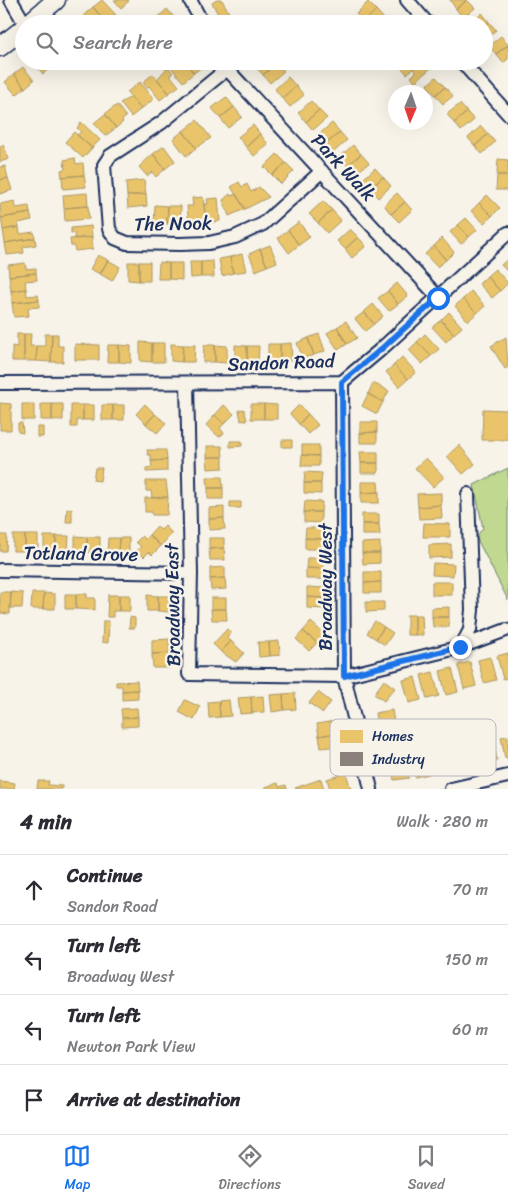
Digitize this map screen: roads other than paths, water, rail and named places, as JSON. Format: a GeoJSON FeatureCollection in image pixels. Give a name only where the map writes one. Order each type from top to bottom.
{"type":"FeatureCollection","features":[{"type":"Feature","properties":{"kind":"street"},"geometry":{"type":"LineString","coordinates":[[11,0],[21,15]]}},
{"type":"Feature","properties":{"kind":"street"},"geometry":{"type":"LineString","coordinates":[[38,15],[56,0]]}},
{"type":"Feature","properties":{"kind":"street"},"geometry":{"type":"LineString","coordinates":[[190,0],[198,15]]}},
{"type":"Feature","properties":{"kind":"street"},"geometry":{"type":"LineString","coordinates":[[407,0],[420,15]]}},
{"type":"Feature","properties":{"kind":"street"},"geometry":{"type":"LineString","coordinates":[[0,47],[15,35]]}},
{"type":"Feature","properties":{"kind":"street","name":"The Nook"},"geometry":{"type":"LineString","coordinates":[[220,70],[161,123],[110,156],[104,165],[109,229],[115,238],[126,243],[180,244],[209,243],[235,237],[264,224],[322,171]]}},
{"type":"Feature","properties":{"kind":"street","name":"Park Walk"},"geometry":{"type":"LineString","coordinates":[[231,70],[438,298]]}},
{"type":"Feature","properties":{"kind":"street"},"geometry":{"type":"LineString","coordinates":[[469,70],[508,114]]}},
{"type":"Feature","properties":{"kind":"street","name":"Sandon Road"},"geometry":{"type":"LineString","coordinates":[[0,383],[342,382],[379,351],[508,233]]}},
{"type":"Feature","properties":{"kind":"street","name":"Broadway West"},"geometry":{"type":"LineString","coordinates":[[342,382],[344,676],[354,719]]}},
{"type":"Feature","properties":{"kind":"street","name":"Broadway East"},"geometry":{"type":"LineString","coordinates":[[187,383],[191,573],[189,674],[344,676]]}},
{"type":"Feature","properties":{"kind":"street"},"geometry":{"type":"LineString","coordinates":[[460,647],[470,630],[472,610],[468,494]]}},
{"type":"Feature","properties":{"kind":"street","name":"Totland Grove"},"geometry":{"type":"LineString","coordinates":[[0,570],[191,573]]}},
{"type":"Feature","properties":{"kind":"street"},"geometry":{"type":"LineString","coordinates":[[344,676],[460,647],[506,630]]}},
{"type":"Feature","properties":{"kind":"street","name":"Broadway West"},"geometry":{"type":"LineString","coordinates":[[368,776],[371,789]]}},
{"type":"Feature","properties":{"kind":"street"},"geometry":{"type":"LineString","coordinates":[[450,789],[486,785],[508,776]]}}]}
